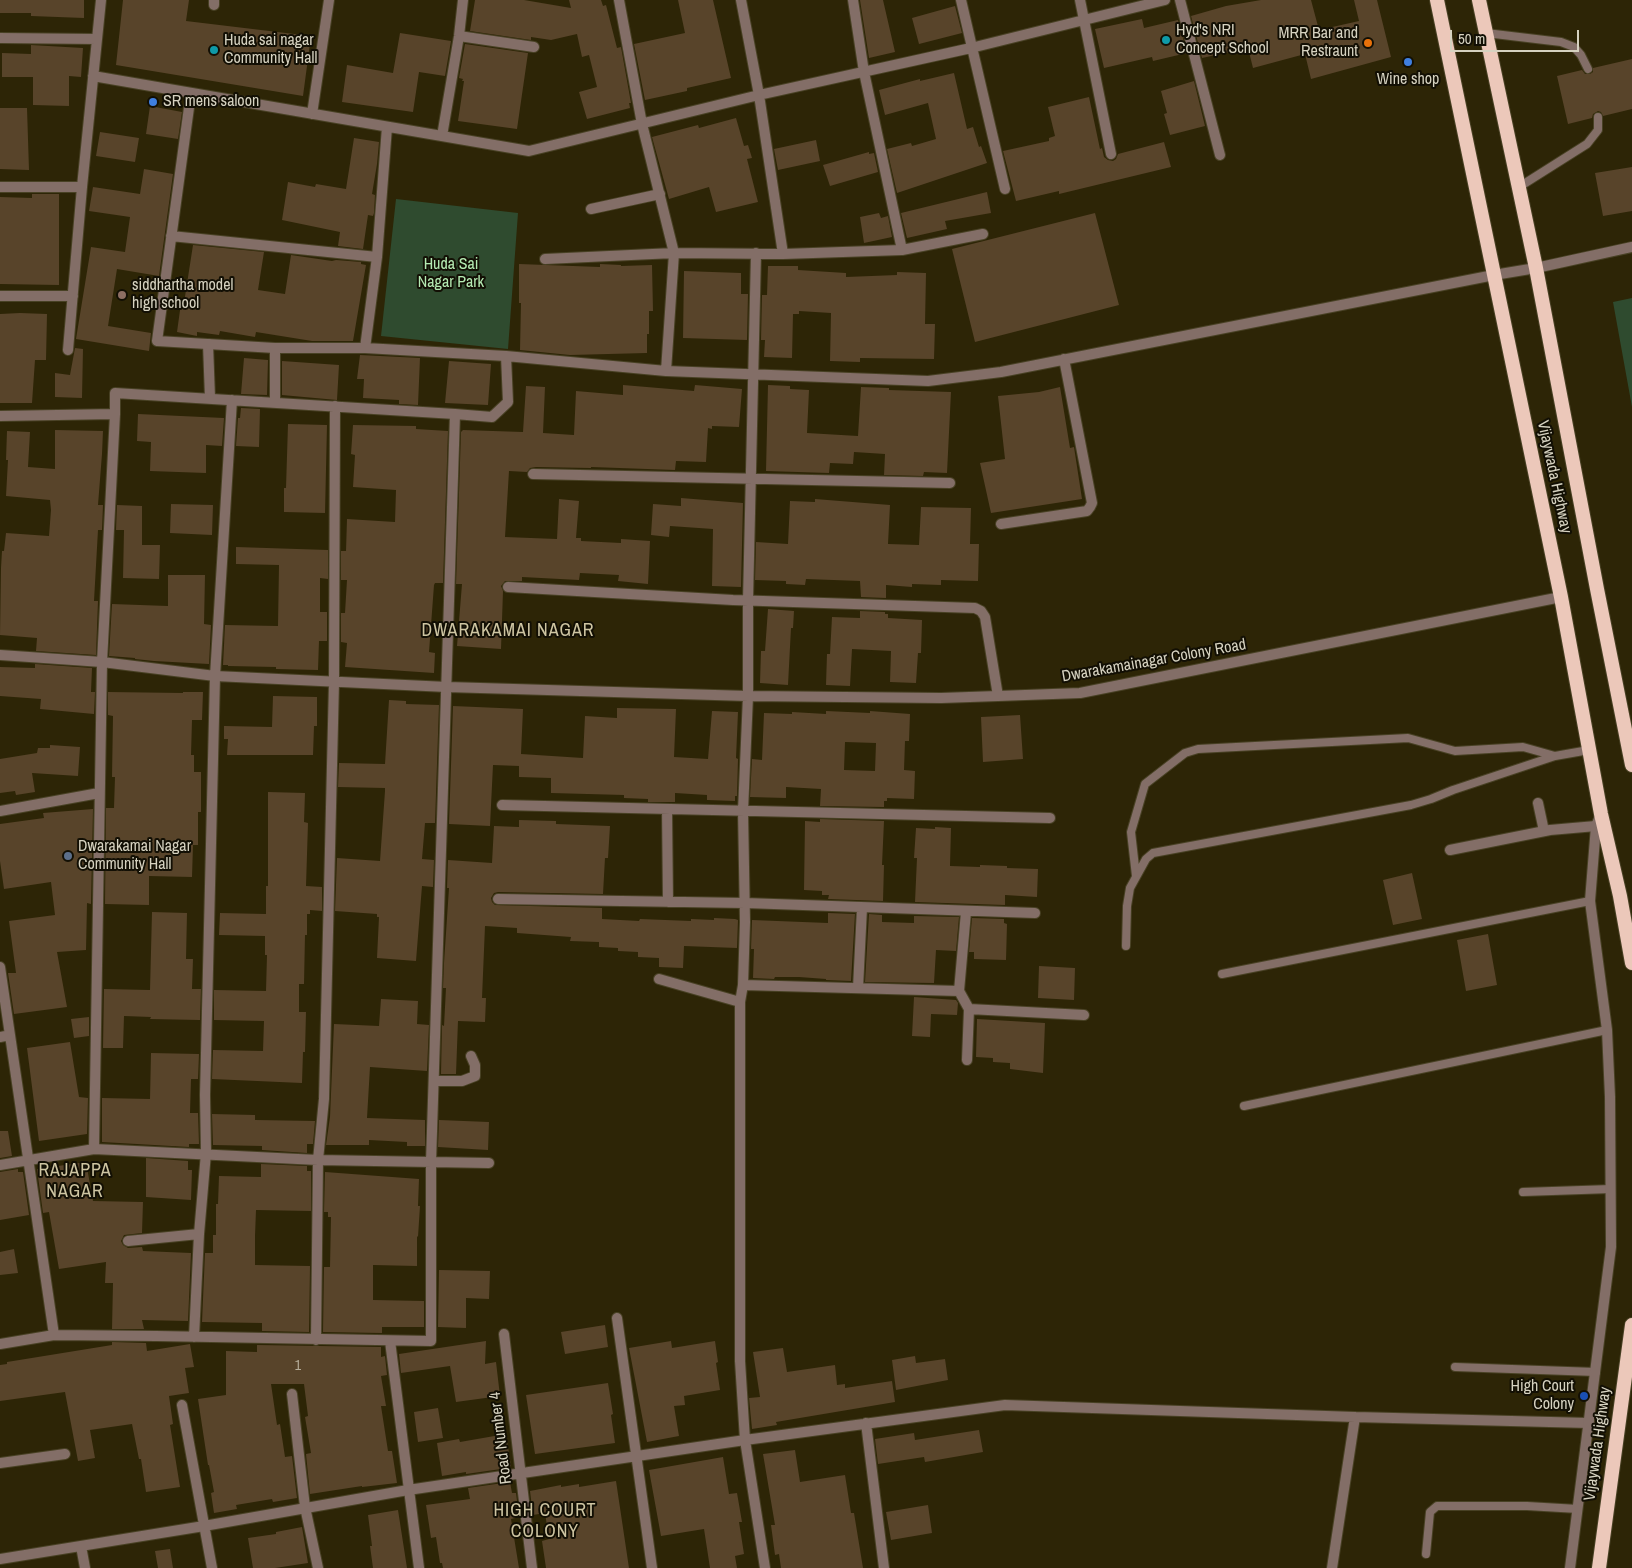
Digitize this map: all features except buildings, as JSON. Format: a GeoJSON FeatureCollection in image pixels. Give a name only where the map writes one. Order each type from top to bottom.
{"type":"FeatureCollection","features":[{"type":"Feature","properties":{"kind":"highway","name":"Vijaywada Highway"},"geometry":{"type":"LineString","coordinates":[[1437,0],[1561,597],[1589,750],[1598,820],[1620,896],[1632,963]]}},
{"type":"Feature","properties":{"kind":"highway","name":"Vijaywada Highway"},"geometry":{"type":"LineString","coordinates":[[1479,0],[1536,268],[1632,765]]}},
{"type":"Feature","properties":{"kind":"highway","name":"Vijaywada Highway"},"geometry":{"type":"LineString","coordinates":[[1599,1568],[1632,1325]]}},
{"type":"Feature","properties":{"kind":"street"},"geometry":{"type":"LineString","coordinates":[[68,350],[101,0]]}},
{"type":"Feature","properties":{"kind":"street"},"geometry":{"type":"LineString","coordinates":[[312,114],[329,0]]}},
{"type":"Feature","properties":{"kind":"street"},"geometry":{"type":"LineString","coordinates":[[442,136],[463,0]]}},
{"type":"Feature","properties":{"kind":"street"},"geometry":{"type":"LineString","coordinates":[[619,0],[642,124],[674,253],[666,371]]}},
{"type":"Feature","properties":{"kind":"street"},"geometry":{"type":"LineString","coordinates":[[741,0],[759,95],[784,254]]}},
{"type":"Feature","properties":{"kind":"street"},"geometry":{"type":"LineString","coordinates":[[854,0],[864,72],[902,250]]}},
{"type":"Feature","properties":{"kind":"street"},"geometry":{"type":"LineString","coordinates":[[961,0],[1005,189]]}},
{"type":"Feature","properties":{"kind":"street"},"geometry":{"type":"LineString","coordinates":[[1080,0],[1111,154]]}},
{"type":"Feature","properties":{"kind":"street"},"geometry":{"type":"LineString","coordinates":[[93,76],[530,151],[759,95],[972,48],[1165,0]]}},
{"type":"Feature","properties":{"kind":"street"},"geometry":{"type":"LineString","coordinates":[[1180,0],[1220,155]]}},
{"type":"Feature","properties":{"kind":"street"},"geometry":{"type":"LineString","coordinates":[[458,36],[534,47]]}},
{"type":"Feature","properties":{"kind":"street"},"geometry":{"type":"LineString","coordinates":[[0,38],[97,39]]}},
{"type":"Feature","properties":{"kind":"street"},"geometry":{"type":"LineString","coordinates":[[191,94],[157,341],[275,348],[365,348],[506,356],[666,371],[928,380],[1001,372],[1536,268],[1632,247]]}},
{"type":"Feature","properties":{"kind":"street"},"geometry":{"type":"LineString","coordinates":[[365,348],[377,257],[387,127]]}},
{"type":"Feature","properties":{"kind":"street"},"geometry":{"type":"LineString","coordinates":[[0,187],[82,187]]}},
{"type":"Feature","properties":{"kind":"street"},"geometry":{"type":"LineString","coordinates":[[591,210],[660,194]]}},
{"type":"Feature","properties":{"kind":"street"},"geometry":{"type":"LineString","coordinates":[[545,259],[674,253],[784,254],[902,250],[983,234]]}},
{"type":"Feature","properties":{"kind":"street"},"geometry":{"type":"LineString","coordinates":[[171,236],[377,257]]}},
{"type":"Feature","properties":{"kind":"street"},"geometry":{"type":"LineString","coordinates":[[756,253],[748,600],[748,696],[744,811],[745,903],[743,985],[740,1002],[740,1361],[745,1440],[765,1568]]}},
{"type":"Feature","properties":{"kind":"street"},"geometry":{"type":"LineString","coordinates":[[0,296],[73,296]]}},
{"type":"Feature","properties":{"kind":"street"},"geometry":{"type":"LineString","coordinates":[[208,344],[210,398]]}},
{"type":"Feature","properties":{"kind":"street"},"geometry":{"type":"LineString","coordinates":[[275,348],[275,402]]}},
{"type":"Feature","properties":{"kind":"street"},"geometry":{"type":"LineString","coordinates":[[94,1149],[102,662],[116,414],[115,393],[492,417],[508,402],[506,356]]}},
{"type":"Feature","properties":{"kind":"street"},"geometry":{"type":"LineString","coordinates":[[1001,524],[1087,511],[1092,503],[1064,359]]}},
{"type":"Feature","properties":{"kind":"street"},"geometry":{"type":"LineString","coordinates":[[194,1337],[199,1234],[206,1153],[205,1095],[215,676],[232,400]]}},
{"type":"Feature","properties":{"kind":"street"},"geometry":{"type":"LineString","coordinates":[[316,1340],[318,1160],[324,1099],[334,682],[335,406]]}},
{"type":"Feature","properties":{"kind":"street"},"geometry":{"type":"LineString","coordinates":[[0,416],[116,414]]}},
{"type":"Feature","properties":{"kind":"street"},"geometry":{"type":"LineString","coordinates":[[0,1344],[54,1335],[431,1342],[431,1162],[455,414]]}},
{"type":"Feature","properties":{"kind":"street"},"geometry":{"type":"LineString","coordinates":[[533,474],[950,483]]}},
{"type":"Feature","properties":{"kind":"street"},"geometry":{"type":"LineString","coordinates":[[508,587],[748,600],[975,608],[981,611],[985,618],[998,696]]}},
{"type":"Feature","properties":{"kind":"street","name":"Dwarakamainagar Colony Road"},"geometry":{"type":"LineString","coordinates":[[0,655],[102,662],[215,676],[447,688],[748,696],[941,698],[1080,693],[1561,597]]}},
{"type":"Feature","properties":{"kind":"street"},"geometry":{"type":"LineString","coordinates":[[0,811],[99,793]]}},
{"type":"Feature","properties":{"kind":"street"},"geometry":{"type":"LineString","coordinates":[[1538,803],[1544,831]]}},
{"type":"Feature","properties":{"kind":"street"},"geometry":{"type":"LineString","coordinates":[[502,805],[1050,818]]}},
{"type":"Feature","properties":{"kind":"street"},"geometry":{"type":"LineString","coordinates":[[667,809],[668,902]]}},
{"type":"Feature","properties":{"kind":"street"},"geometry":{"type":"LineString","coordinates":[[1450,850],[1598,820],[1590,901],[1607,1030],[1610,1097],[1611,1247],[1570,1568]]}},
{"type":"Feature","properties":{"kind":"street"},"geometry":{"type":"LineString","coordinates":[[498,899],[745,903],[1036,913]]}},
{"type":"Feature","properties":{"kind":"street"},"geometry":{"type":"LineString","coordinates":[[858,988],[862,908]]}},
{"type":"Feature","properties":{"kind":"street"},"geometry":{"type":"LineString","coordinates":[[966,912],[959,991],[969,1009],[967,1060]]}},
{"type":"Feature","properties":{"kind":"street"},"geometry":{"type":"LineString","coordinates":[[0,967],[5,1036],[29,1161],[54,1335]]}},
{"type":"Feature","properties":{"kind":"street"},"geometry":{"type":"LineString","coordinates":[[660,979],[740,1002]]}},
{"type":"Feature","properties":{"kind":"street"},"geometry":{"type":"LineString","coordinates":[[743,985],[959,991]]}},
{"type":"Feature","properties":{"kind":"street"},"geometry":{"type":"LineString","coordinates":[[969,1009],[1084,1015]]}},
{"type":"Feature","properties":{"kind":"street"},"geometry":{"type":"LineString","coordinates":[[434,1081],[462,1081],[475,1076],[475,1065],[471,1056]]}},
{"type":"Feature","properties":{"kind":"street"},"geometry":{"type":"LineString","coordinates":[[0,1165],[94,1149],[318,1160],[490,1163]]}},
{"type":"Feature","properties":{"kind":"street"},"geometry":{"type":"LineString","coordinates":[[128,1241],[199,1234]]}},
{"type":"Feature","properties":{"kind":"street"},"geometry":{"type":"LineString","coordinates":[[617,1318],[652,1568]]}},
{"type":"Feature","properties":{"kind":"street","name":"Road Number 4"},"geometry":{"type":"LineString","coordinates":[[504,1334],[532,1568]]}},
{"type":"Feature","properties":{"kind":"street"},"geometry":{"type":"LineString","coordinates":[[390,1341],[419,1568]]}},
{"type":"Feature","properties":{"kind":"street"},"geometry":{"type":"LineString","coordinates":[[292,1394],[305,1507],[318,1568]]}},
{"type":"Feature","properties":{"kind":"street"},"geometry":{"type":"LineString","coordinates":[[182,1405],[212,1568]]}},
{"type":"Feature","properties":{"kind":"street"},"geometry":{"type":"LineString","coordinates":[[0,1559],[408,1490],[745,1440],[1005,1406],[1589,1423]]}},
{"type":"Feature","properties":{"kind":"street"},"geometry":{"type":"LineString","coordinates":[[1332,1568],[1355,1417]]}},
{"type":"Feature","properties":{"kind":"street"},"geometry":{"type":"LineString","coordinates":[[866,1423],[884,1568]]}},
{"type":"Feature","properties":{"kind":"street"},"geometry":{"type":"LineString","coordinates":[[0,1463],[66,1454]]}},
{"type":"Feature","properties":{"kind":"street"},"geometry":{"type":"LineString","coordinates":[[81,1546],[85,1568]]}},
{"type":"Feature","properties":{"kind":"lane"},"geometry":{"type":"LineString","coordinates":[[1486,33],[1561,42],[1574,47],[1588,69]]}},
{"type":"Feature","properties":{"kind":"lane"},"geometry":{"type":"LineString","coordinates":[[1519,187],[1587,144],[1598,130],[1598,117]]}},
{"type":"Feature","properties":{"kind":"lane"},"geometry":{"type":"LineString","coordinates":[[1136,876],[1131,832],[1145,784],[1185,753],[1198,749],[1408,738],[1455,751],[1523,747],[1555,756]]}},
{"type":"Feature","properties":{"kind":"lane"},"geometry":{"type":"LineString","coordinates":[[1126,946],[1127,906],[1130,888],[1146,859],[1153,853],[1411,805],[1431,800],[1453,790],[1555,756],[1589,750]]}},
{"type":"Feature","properties":{"kind":"lane"},"geometry":{"type":"LineString","coordinates":[[1222,974],[1590,901]]}},
{"type":"Feature","properties":{"kind":"lane"},"geometry":{"type":"LineString","coordinates":[[1244,1106],[1607,1030]]}},
{"type":"Feature","properties":{"kind":"lane"},"geometry":{"type":"LineString","coordinates":[[1523,1192],[1611,1188]]}},
{"type":"Feature","properties":{"kind":"lane"},"geometry":{"type":"LineString","coordinates":[[1455,1367],[1596,1372]]}},
{"type":"Feature","properties":{"kind":"lane"},"geometry":{"type":"LineString","coordinates":[[1426,1554],[1430,1512],[1438,1506],[1452,1504],[1578,1509]]}},
{"type":"Feature","properties":{"kind":"green space","name":"Huda Sai Nagar Park"},"geometry":{"type":"Polygon","coordinates":[[[396,199],[518,213],[508,349],[381,336],[396,199]]]}},
{"type":"Feature","properties":{"kind":"green space"},"geometry":{"type":"Polygon","coordinates":[[[1632,298],[1632,407],[1613,302],[1632,298]]]}},
{"type":"Feature","properties":{"kind":"place","name":"Hyd's NRI Concept School"},"geometry":{"type":"Point","coordinates":[1166,40]}},
{"type":"Feature","properties":{"kind":"place","name":"MRR Bar and Restraunt"},"geometry":{"type":"Point","coordinates":[1368,43]}},
{"type":"Feature","properties":{"kind":"place","name":"Huda sai nagar Community Hall"},"geometry":{"type":"Point","coordinates":[214,50]}},
{"type":"Feature","properties":{"kind":"place","name":"Wine shop"},"geometry":{"type":"Point","coordinates":[1408,62]}},
{"type":"Feature","properties":{"kind":"place","name":"SR mens saloon"},"geometry":{"type":"Point","coordinates":[153,102]}},
{"type":"Feature","properties":{"kind":"place","name":"siddhartha model high school"},"geometry":{"type":"Point","coordinates":[122,295]}},
{"type":"Feature","properties":{"kind":"place","name":"Dwarakamai Nagar Community Hall"},"geometry":{"type":"Point","coordinates":[68,856]}},
{"type":"Feature","properties":{"kind":"place","name":"High Court Colony"},"geometry":{"type":"Point","coordinates":[1584,1396]}},
{"type":"Feature","properties":{"kind":"district","name":"DWARAKAMAI NAGAR"},"geometry":{"type":"Point","coordinates":[508,631]}},
{"type":"Feature","properties":{"kind":"district","name":"RAJAPPA NAGAR"},"geometry":{"type":"Point","coordinates":[75,1181]}},
{"type":"Feature","properties":{"kind":"district","name":"HIGH COURT COLONY"},"geometry":{"type":"Point","coordinates":[545,1521]}}]}
